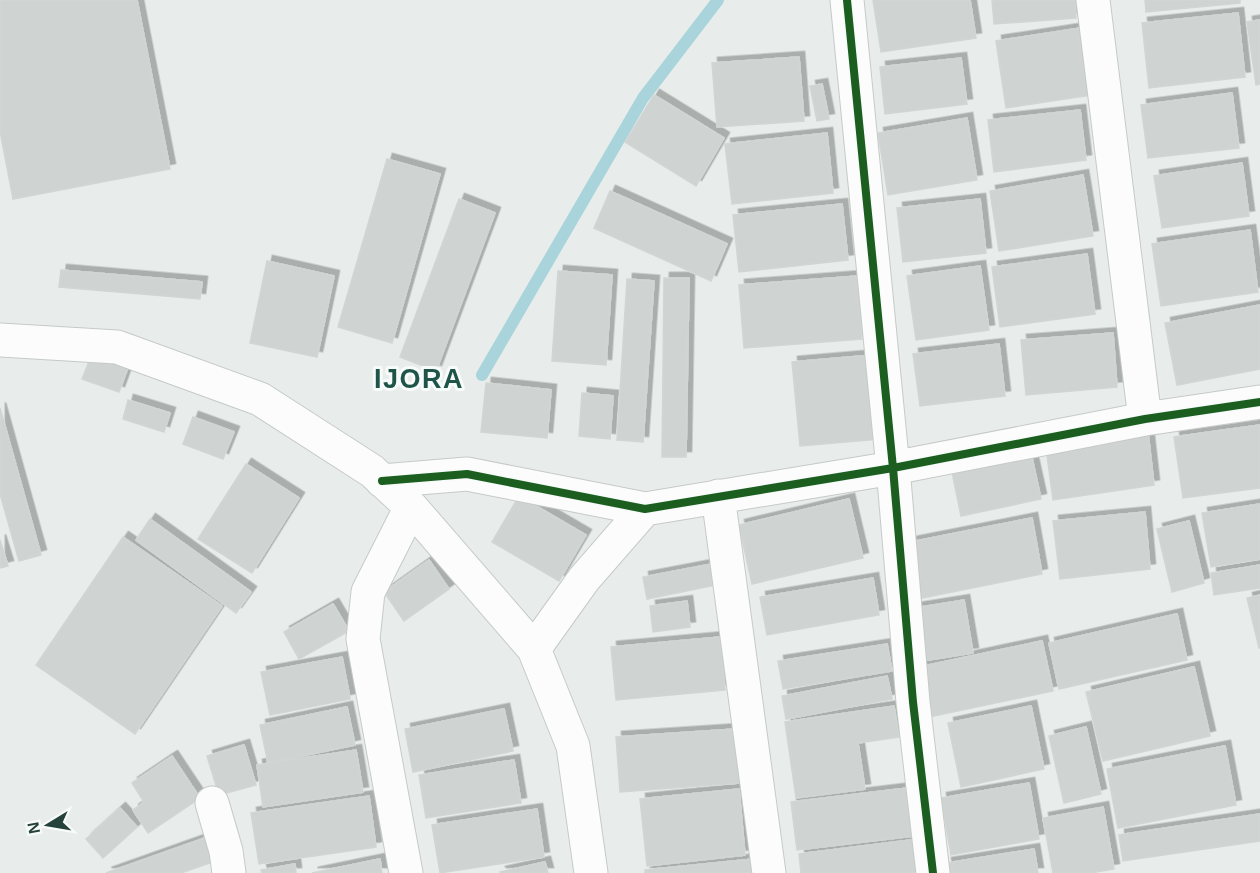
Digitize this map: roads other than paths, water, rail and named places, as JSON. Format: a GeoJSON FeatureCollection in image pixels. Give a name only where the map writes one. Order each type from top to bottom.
{"type":"FeatureCollection","features":[{"type":"Feature","properties":{"kind":"street"},"geometry":{"type":"LineString","coordinates":[[847,0],[893,468],[913,702],[933,873]]}},
{"type":"Feature","properties":{"kind":"street"},"geometry":{"type":"LineString","coordinates":[[1093,0],[1145,419]]}},
{"type":"Feature","properties":{"kind":"street"},"geometry":{"type":"LineString","coordinates":[[0,340],[117,347],[260,399],[372,471],[411,507],[534,649],[573,746],[591,873]]}},
{"type":"Feature","properties":{"kind":"street"},"geometry":{"type":"LineString","coordinates":[[382,481],[467,474],[645,509],[893,468],[1145,419],[1260,402]]}},
{"type":"Feature","properties":{"kind":"street"},"geometry":{"type":"LineString","coordinates":[[718,496],[770,873]]}},
{"type":"Feature","properties":{"kind":"street"},"geometry":{"type":"LineString","coordinates":[[406,873],[363,639],[368,592],[411,507]]}},
{"type":"Feature","properties":{"kind":"street"},"geometry":{"type":"LineString","coordinates":[[534,649],[584,579],[645,509]]}},
{"type":"Feature","properties":{"kind":"street"},"geometry":{"type":"LineString","coordinates":[[212,803],[226,851],[229,873]]}},
{"type":"Feature","properties":{"kind":"waterway"},"geometry":{"type":"LineString","coordinates":[[482,375],[643,98],[718,0]]}},
{"type":"Feature","properties":{"kind":"district","name":"IJORA"},"geometry":{"type":"Point","coordinates":[419,379]}}]}
